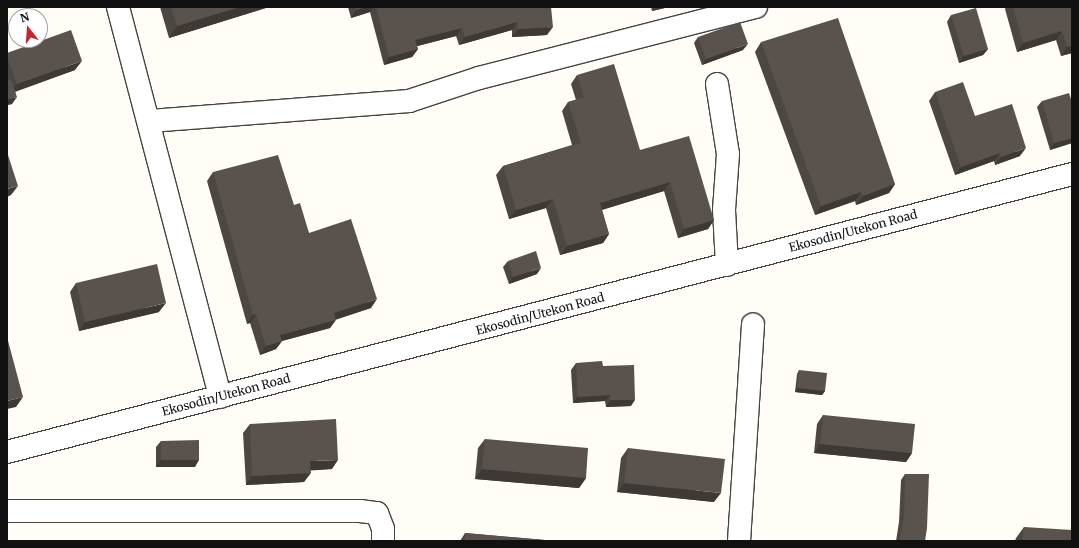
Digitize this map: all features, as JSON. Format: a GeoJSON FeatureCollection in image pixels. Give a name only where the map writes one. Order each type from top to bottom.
{"type":"FeatureCollection","features":[{"type":"Feature","properties":{"kind":"street"},"geometry":{"type":"LineString","coordinates":[[118,7],[150,121],[220,397]]}},
{"type":"Feature","properties":{"kind":"street"},"geometry":{"type":"LineString","coordinates":[[150,121],[409,101],[479,78],[756,7]]}},
{"type":"Feature","properties":{"kind":"street"},"geometry":{"type":"LineString","coordinates":[[717,84],[728,154],[724,210],[727,265]]}},
{"type":"Feature","properties":{"kind":"street","name":"Ekosodin/Utekon Road"},"geometry":{"type":"LineString","coordinates":[[7,452],[1072,174]]}},
{"type":"Feature","properties":{"kind":"street"},"geometry":{"type":"LineString","coordinates":[[739,541],[753,324]]}},
{"type":"Feature","properties":{"kind":"street"},"geometry":{"type":"LineString","coordinates":[[7,511],[360,511],[377,513],[383,529],[383,541]]}},
{"type":"Feature","properties":{"kind":"building"},"geometry":{"type":"Polygon","coordinates":[[[171,7],[240,7],[177,26],[171,7]]]}},
{"type":"Feature","properties":{"kind":"building"},"geometry":{"type":"Polygon","coordinates":[[[356,7],[366,7],[356,10],[356,7]]]}},
{"type":"Feature","properties":{"kind":"building"},"geometry":{"type":"Polygon","coordinates":[[[376,7],[551,7],[553,27],[518,29],[517,22],[465,37],[462,28],[415,40],[418,49],[389,57],[376,7]]]}},
{"type":"Feature","properties":{"kind":"building"},"geometry":{"type":"Polygon","coordinates":[[[1013,7],[1072,7],[1072,46],[1067,47],[1062,31],[1023,43],[1013,7]]]}},
{"type":"Feature","properties":{"kind":"building"},"geometry":{"type":"Polygon","coordinates":[[[976,8],[988,49],[964,56],[951,15],[976,8]]]}},
{"type":"Feature","properties":{"kind":"building"},"geometry":{"type":"Polygon","coordinates":[[[838,18],[895,184],[863,196],[861,192],[821,206],[761,42],[838,18]]]}},
{"type":"Feature","properties":{"kind":"building"},"geometry":{"type":"Polygon","coordinates":[[[740,22],[748,44],[706,59],[698,37],[740,22]]]}},
{"type":"Feature","properties":{"kind":"building"},"geometry":{"type":"Polygon","coordinates":[[[71,30],[82,61],[17,84],[7,58],[7,53],[21,48],[48,48],[48,38],[71,30]]]}},
{"type":"Feature","properties":{"kind":"building"},"geometry":{"type":"Polygon","coordinates":[[[614,64],[640,150],[689,136],[714,220],[684,229],[670,182],[600,203],[609,234],[567,246],[553,199],[516,210],[503,166],[581,143],[568,102],[584,97],[577,75],[614,64]]]}},
{"type":"Feature","properties":{"kind":"building"},"geometry":{"type":"Polygon","coordinates":[[[11,79],[17,97],[7,100],[7,81],[11,79]]]}},
{"type":"Feature","properties":{"kind":"building"},"geometry":{"type":"Polygon","coordinates":[[[963,82],[975,116],[1012,104],[1026,148],[1001,157],[1000,153],[961,167],[935,92],[963,82]]]}},
{"type":"Feature","properties":{"kind":"building"},"geometry":{"type":"Polygon","coordinates":[[[1069,93],[1072,102],[1072,138],[1054,143],[1042,101],[1069,93]]]}},
{"type":"Feature","properties":{"kind":"building"},"geometry":{"type":"Polygon","coordinates":[[[8,155],[18,186],[7,189],[7,156],[8,155]]]}},
{"type":"Feature","properties":{"kind":"building"},"geometry":{"type":"Polygon","coordinates":[[[278,155],[294,205],[300,203],[309,233],[351,219],[377,299],[334,313],[336,320],[280,335],[282,341],[266,346],[256,314],[253,315],[213,172],[278,155]]]}},
{"type":"Feature","properties":{"kind":"building"},"geometry":{"type":"Polygon","coordinates":[[[536,251],[541,268],[513,277],[508,261],[536,251]]]}},
{"type":"Feature","properties":{"kind":"building"},"geometry":{"type":"Polygon","coordinates":[[[157,264],[166,303],[85,322],[76,283],[157,264]]]}},
{"type":"Feature","properties":{"kind":"building"},"geometry":{"type":"Polygon","coordinates":[[[7,337],[23,397],[7,401],[7,337]]]}},
{"type":"Feature","properties":{"kind":"building"},"geometry":{"type":"Polygon","coordinates":[[[602,361],[603,366],[634,365],[635,400],[610,400],[610,395],[578,397],[576,363],[602,361]]]}},
{"type":"Feature","properties":{"kind":"building"},"geometry":{"type":"Polygon","coordinates":[[[799,370],[827,373],[825,391],[797,388],[799,370]]]}},
{"type":"Feature","properties":{"kind":"building"},"geometry":{"type":"Polygon","coordinates":[[[823,415],[915,424],[912,453],[820,444],[823,415]]]}},
{"type":"Feature","properties":{"kind":"building"},"geometry":{"type":"Polygon","coordinates":[[[336,419],[338,460],[310,461],[311,473],[252,476],[250,424],[336,419]]]}},
{"type":"Feature","properties":{"kind":"building"},"geometry":{"type":"Polygon","coordinates":[[[485,439],[588,448],[586,478],[482,469],[485,439]]]}},
{"type":"Feature","properties":{"kind":"building"},"geometry":{"type":"Polygon","coordinates":[[[199,440],[199,460],[161,460],[161,441],[199,440]]]}},
{"type":"Feature","properties":{"kind":"building"},"geometry":{"type":"Polygon","coordinates":[[[628,448],[725,459],[721,493],[624,483],[628,448]]]}},
{"type":"Feature","properties":{"kind":"building"},"geometry":{"type":"Polygon","coordinates":[[[905,474],[929,474],[927,528],[925,541],[900,541],[904,516],[905,474]]]}},
{"type":"Feature","properties":{"kind":"building"},"geometry":{"type":"Polygon","coordinates":[[[1024,527],[1072,530],[1072,541],[1022,541],[1024,527]]]}},
{"type":"Feature","properties":{"kind":"building"},"geometry":{"type":"Polygon","coordinates":[[[465,533],[556,541],[465,541],[465,533]]]}}]}
